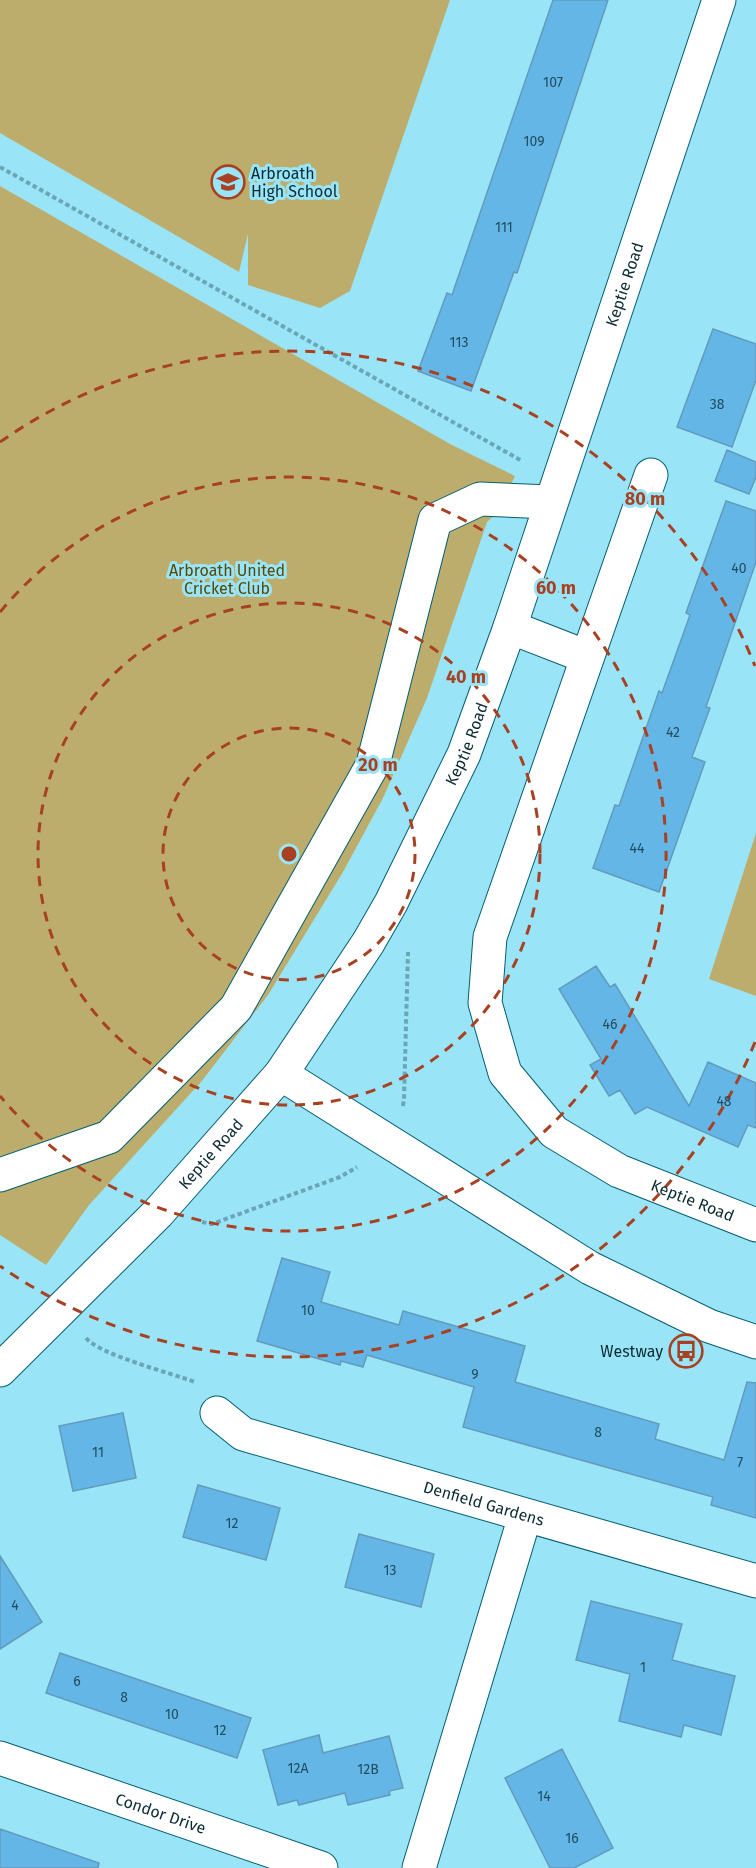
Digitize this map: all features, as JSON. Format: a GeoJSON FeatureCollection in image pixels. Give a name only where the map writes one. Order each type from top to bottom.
{"type":"FeatureCollection","features":[{"type":"Feature","properties":{"kind":"street","name":"Keptie Road"},"geometry":{"type":"LineString","coordinates":[[0,1370],[158,1213],[280,1074],[368,943],[391,903],[464,754],[510,627],[719,0]]}},
{"type":"Feature","properties":{"kind":"street","name":"Keptie Road"},"geometry":{"type":"LineString","coordinates":[[651,475],[490,937],[485,1003],[505,1072],[554,1132],[619,1171],[756,1225]]}},
{"type":"Feature","properties":{"kind":"street"},"geometry":{"type":"LineString","coordinates":[[0,1175],[109,1137],[236,1008],[373,764],[435,520],[480,499],[555,492]]}},
{"type":"Feature","properties":{"kind":"street"},"geometry":{"type":"LineString","coordinates":[[510,627],[587,657]]}},
{"type":"Feature","properties":{"kind":"street"},"geometry":{"type":"LineString","coordinates":[[280,1074],[590,1268],[709,1326],[756,1342]]}},
{"type":"Feature","properties":{"kind":"street","name":"Denfield Gardens"},"geometry":{"type":"LineString","coordinates":[[217,1413],[243,1434],[756,1581]]}},
{"type":"Feature","properties":{"kind":"street"},"geometry":{"type":"LineString","coordinates":[[418,1868],[525,1516]]}},
{"type":"Feature","properties":{"kind":"street","name":"Condor Drive"},"geometry":{"type":"LineString","coordinates":[[0,1758],[321,1868]]}},
{"type":"Feature","properties":{"kind":"path"},"geometry":{"type":"LineString","coordinates":[[0,167],[555,492]]}},
{"type":"Feature","properties":{"kind":"path"},"geometry":{"type":"LineString","coordinates":[[158,1213],[212,1224],[340,1177],[393,1145],[404,1099],[408,953],[391,903]]}},
{"type":"Feature","properties":{"kind":"path"},"geometry":{"type":"LineString","coordinates":[[121,1356],[202,1384],[217,1413]]}},
{"type":"Feature","properties":{"kind":"green space","name":"Arbroath High School"},"geometry":{"type":"Polygon","coordinates":[[[0,0],[450,0],[350,291],[320,308],[248,285],[248,234],[239,272],[0,133],[0,0]]]}},
{"type":"Feature","properties":{"kind":"green space","name":"Arbroath United Cricket Club"},"geometry":{"type":"Polygon","coordinates":[[[0,186],[450,444],[515,476],[497,513],[487,522],[427,698],[383,798],[343,872],[268,995],[201,1082],[89,1205],[46,1265],[0,1235],[0,186]]]}},
{"type":"Feature","properties":{"kind":"green space"},"geometry":{"type":"Polygon","coordinates":[[[756,833],[756,996],[709,979],[756,833]]]}},
{"type":"Feature","properties":{"kind":"building"},"geometry":{"type":"Polygon","coordinates":[[[553,0],[608,0],[517,273],[514,272],[471,391],[418,371],[447,293],[452,295],[553,0]]]}},
{"type":"Feature","properties":{"kind":"building"},"geometry":{"type":"Polygon","coordinates":[[[713,329],[756,344],[756,380],[732,447],[677,427],[713,329]]]}},
{"type":"Feature","properties":{"kind":"building"},"geometry":{"type":"Polygon","coordinates":[[[727,450],[756,462],[756,477],[749,494],[715,481],[727,450]]]}},
{"type":"Feature","properties":{"kind":"building"},"geometry":{"type":"Polygon","coordinates":[[[726,501],[756,511],[756,562],[706,707],[710,708],[692,757],[705,762],[659,892],[593,868],[615,805],[619,806],[659,691],[662,693],[690,615],[686,613],[726,501]]]}},
{"type":"Feature","properties":{"kind":"building"},"geometry":{"type":"Polygon","coordinates":[[[596,966],[610,987],[615,984],[689,1106],[708,1062],[756,1083],[756,1128],[748,1125],[738,1147],[647,1107],[635,1114],[620,1090],[609,1096],[590,1065],[601,1059],[559,989],[596,966]]]}},
{"type":"Feature","properties":{"kind":"building"},"geometry":{"type":"Polygon","coordinates":[[[282,1258],[330,1272],[321,1302],[399,1325],[403,1311],[525,1346],[515,1382],[659,1424],[655,1439],[724,1460],[747,1382],[756,1383],[756,1518],[711,1505],[713,1497],[463,1427],[474,1387],[367,1355],[363,1367],[341,1361],[340,1365],[257,1341],[282,1258]]]}},
{"type":"Feature","properties":{"kind":"building"},"geometry":{"type":"Polygon","coordinates":[[[123,1413],[136,1478],[73,1491],[59,1426],[123,1413]]]}},
{"type":"Feature","properties":{"kind":"building"},"geometry":{"type":"Polygon","coordinates":[[[198,1485],[280,1508],[266,1560],[183,1537],[198,1485]]]}},
{"type":"Feature","properties":{"kind":"building"},"geometry":{"type":"Polygon","coordinates":[[[359,1534],[434,1554],[421,1607],[345,1587],[359,1534]]]}},
{"type":"Feature","properties":{"kind":"building"},"geometry":{"type":"Polygon","coordinates":[[[0,1556],[42,1622],[0,1649],[0,1556]]]}},
{"type":"Feature","properties":{"kind":"building"},"geometry":{"type":"Polygon","coordinates":[[[591,1601],[682,1624],[672,1660],[735,1676],[721,1735],[684,1725],[681,1737],[619,1721],[630,1674],[576,1660],[591,1601]]]}},
{"type":"Feature","properties":{"kind":"building"},"geometry":{"type":"Polygon","coordinates":[[[60,1653],[251,1718],[237,1758],[46,1693],[60,1653]]]}},
{"type":"Feature","properties":{"kind":"building"},"geometry":{"type":"Polygon","coordinates":[[[319,1735],[323,1753],[389,1736],[403,1788],[389,1791],[390,1795],[348,1805],[345,1793],[299,1805],[297,1800],[278,1805],[263,1750],[319,1735]]]}},
{"type":"Feature","properties":{"kind":"building"},"geometry":{"type":"Polygon","coordinates":[[[562,1749],[613,1848],[574,1868],[550,1868],[505,1778],[562,1749]]]}},
{"type":"Feature","properties":{"kind":"building"},"geometry":{"type":"Polygon","coordinates":[[[0,1829],[99,1863],[98,1868],[0,1868],[0,1829]]]}},
{"type":"Feature","properties":{"kind":"place","name":"Arbroath High School"},"geometry":{"type":"Point","coordinates":[228,182]}},
{"type":"Feature","properties":{"kind":"place","name":"Westway"},"geometry":{"type":"Point","coordinates":[686,1351]}}]}
